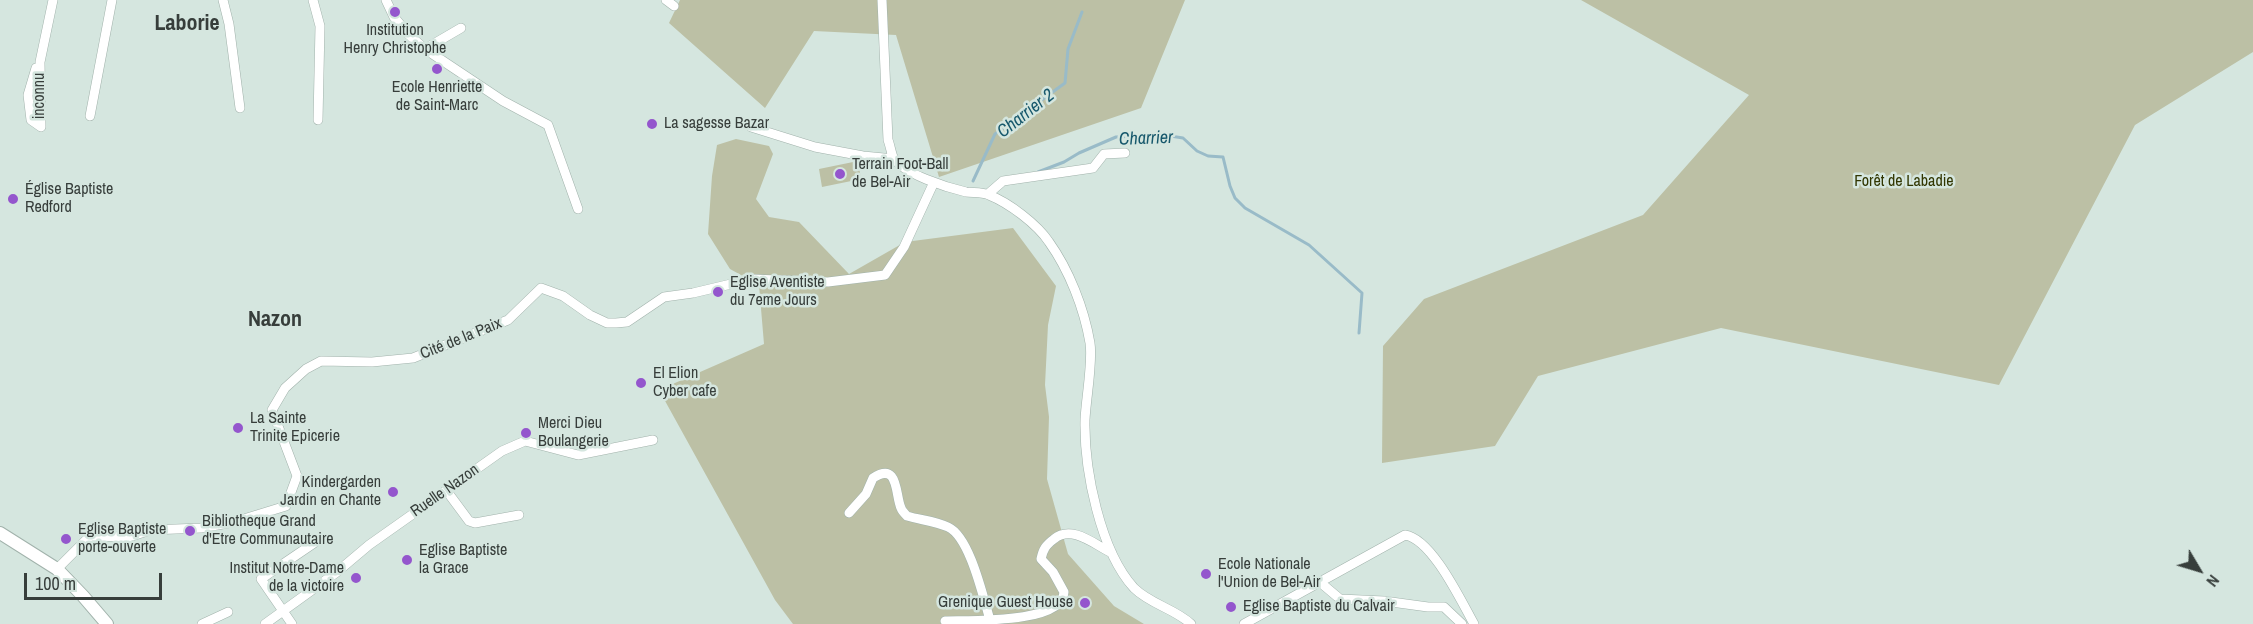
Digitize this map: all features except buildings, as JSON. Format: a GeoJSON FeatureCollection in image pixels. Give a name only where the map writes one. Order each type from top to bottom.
{"type":"FeatureCollection","features":[{"type":"Feature","properties":{"kind":"main road"},"geometry":{"type":"LineString","coordinates":[[0,534],[57,569],[84,596],[107,624]]}},
{"type":"Feature","properties":{"kind":"street","name":"inconnu"},"geometry":{"type":"LineString","coordinates":[[36,68],[28,95],[31,120],[40,127],[40,62],[53,0]]}},
{"type":"Feature","properties":{"kind":"street"},"geometry":{"type":"LineString","coordinates":[[90,116],[112,0]]}},
{"type":"Feature","properties":{"kind":"street"},"geometry":{"type":"LineString","coordinates":[[223,0],[229,24],[240,108]]}},
{"type":"Feature","properties":{"kind":"street"},"geometry":{"type":"LineString","coordinates":[[313,0],[320,26],[318,120]]}},
{"type":"Feature","properties":{"kind":"street"},"geometry":{"type":"LineString","coordinates":[[386,0],[394,17],[425,49],[503,101],[548,125],[578,209]]}},
{"type":"Feature","properties":{"kind":"street"},"geometry":{"type":"LineString","coordinates":[[882,0],[888,140],[894,159]]}},
{"type":"Feature","properties":{"kind":"street"},"geometry":{"type":"LineString","coordinates":[[425,49],[461,28]]}},
{"type":"Feature","properties":{"kind":"street"},"geometry":{"type":"LineString","coordinates":[[751,127],[814,147],[894,159],[919,176],[934,182],[968,192],[988,194],[1029,220],[1043,232],[1064,268],[1079,301],[1090,345],[1085,422],[1089,472],[1098,511],[1112,553],[1135,588],[1191,624]]}},
{"type":"Feature","properties":{"kind":"street"},"geometry":{"type":"LineString","coordinates":[[988,194],[1004,181],[1093,168],[1104,154],[1125,153]]}},
{"type":"Feature","properties":{"kind":"street","name":"Cité de la Paix"},"geometry":{"type":"LineString","coordinates":[[57,569],[90,536],[129,537],[151,530],[201,528],[234,522],[286,506],[297,476],[272,410],[278,397],[296,377],[321,361],[372,362],[413,358],[508,320],[541,288],[563,296],[590,315],[607,323],[616,323],[627,322],[664,297],[693,293],[752,279],[828,282],[885,275],[904,248],[934,182]]}},
{"type":"Feature","properties":{"kind":"street","name":"Ruelle Nazon"},"geometry":{"type":"LineString","coordinates":[[265,624],[337,572],[369,545],[502,451],[525,441],[578,454],[653,440]]}},
{"type":"Feature","properties":{"kind":"street"},"geometry":{"type":"LineString","coordinates":[[849,513],[866,494],[873,478],[884,473],[891,475],[901,508],[907,516],[947,526],[958,537],[971,558],[990,620]]}},
{"type":"Feature","properties":{"kind":"street"},"geometry":{"type":"LineString","coordinates":[[446,490],[469,521],[475,523],[519,515]]}},
{"type":"Feature","properties":{"kind":"street"},"geometry":{"type":"LineString","coordinates":[[945,621],[990,620],[1043,613],[1061,602],[1064,592],[1053,572],[1041,559],[1046,545],[1060,534],[1068,532],[1112,553]]}},
{"type":"Feature","properties":{"kind":"street"},"geometry":{"type":"LineString","coordinates":[[1244,624],[1405,535],[1421,542],[1444,572],[1474,624]]}},
{"type":"Feature","properties":{"kind":"street"},"geometry":{"type":"LineString","coordinates":[[292,624],[261,579],[317,541]]}},
{"type":"Feature","properties":{"kind":"street"},"geometry":{"type":"LineString","coordinates":[[1321,583],[1340,599],[1444,607],[1462,624]]}},
{"type":"Feature","properties":{"kind":"street"},"geometry":{"type":"LineString","coordinates":[[202,624],[228,612]]}},
{"type":"Feature","properties":{"kind":"green space"},"geometry":{"type":"Polygon","coordinates":[[[680,0],[1185,0],[1141,108],[939,177],[896,35],[814,31],[765,108],[669,23],[680,0]]]}},
{"type":"Feature","properties":{"kind":"green space","name":"Forêt de Labadie"},"geometry":{"type":"Polygon","coordinates":[[[1581,0],[2253,0],[2253,52],[2135,125],[1999,385],[1721,328],[1538,376],[1495,446],[1382,463],[1383,346],[1424,299],[1643,215],[1749,95],[1581,0]]]}},
{"type":"Feature","properties":{"kind":"green space"},"geometry":{"type":"Polygon","coordinates":[[[736,139],[769,146],[773,154],[756,199],[769,217],[799,222],[849,274],[905,242],[1013,228],[1056,286],[1048,325],[1045,385],[1049,417],[1047,479],[1068,554],[1114,606],[1144,624],[793,624],[775,600],[659,390],[764,344],[759,285],[730,269],[708,234],[712,176],[717,145],[736,139]]]}},
{"type":"Feature","properties":{"kind":"green space","name":"Terrain Foot-Ball de Bel-Air"},"geometry":{"type":"Polygon","coordinates":[[[858,161],[861,179],[822,187],[819,169],[858,161]]]}},
{"type":"Feature","properties":{"kind":"waterway","name":"Charrier 2"},"geometry":{"type":"LineString","coordinates":[[973,181],[995,134],[1065,83],[1068,49],[1082,12]]}},
{"type":"Feature","properties":{"kind":"waterway","name":"Charrier"},"geometry":{"type":"LineString","coordinates":[[1038,172],[1116,137],[1164,135],[1183,138],[1197,151],[1208,156],[1223,157],[1235,198],[1245,208],[1309,245],[1362,293],[1359,333]]}},
{"type":"Feature","properties":{"kind":"place","name":"Institution Henry Christophe"},"geometry":{"type":"Point","coordinates":[395,12]}},
{"type":"Feature","properties":{"kind":"place","name":"Ecole Henriette de Saint-Marc"},"geometry":{"type":"Point","coordinates":[437,69]}},
{"type":"Feature","properties":{"kind":"place","name":"La sagesse Bazar"},"geometry":{"type":"Point","coordinates":[652,124]}},
{"type":"Feature","properties":{"kind":"place","name":"Terrain Foot-Ball de Bel-Air"},"geometry":{"type":"Point","coordinates":[840,174]}},
{"type":"Feature","properties":{"kind":"place","name":"Église Baptiste Redford"},"geometry":{"type":"Point","coordinates":[13,199]}},
{"type":"Feature","properties":{"kind":"place","name":"Eglise Aventiste du 7eme Jours"},"geometry":{"type":"Point","coordinates":[718,292]}},
{"type":"Feature","properties":{"kind":"place","name":"El Elion Cyber cafe"},"geometry":{"type":"Point","coordinates":[641,383]}},
{"type":"Feature","properties":{"kind":"place","name":"La Sainte Trinite Epicerie"},"geometry":{"type":"Point","coordinates":[238,428]}},
{"type":"Feature","properties":{"kind":"place","name":"Merci Dieu Boulangerie"},"geometry":{"type":"Point","coordinates":[526,433]}},
{"type":"Feature","properties":{"kind":"place","name":"Kindergarden Jardin en Chante"},"geometry":{"type":"Point","coordinates":[393,492]}},
{"type":"Feature","properties":{"kind":"place","name":"Bibliotheque Grand d'Etre Communautaire"},"geometry":{"type":"Point","coordinates":[190,531]}},
{"type":"Feature","properties":{"kind":"place","name":"Eglise Baptiste porte-ouverte"},"geometry":{"type":"Point","coordinates":[66,539]}},
{"type":"Feature","properties":{"kind":"place","name":"Eglise Baptiste la Grace"},"geometry":{"type":"Point","coordinates":[407,560]}},
{"type":"Feature","properties":{"kind":"place","name":"Ecole Nationale l'Union de Bel-Air"},"geometry":{"type":"Point","coordinates":[1206,574]}},
{"type":"Feature","properties":{"kind":"place","name":"Institut Notre-Dame de la victoire"},"geometry":{"type":"Point","coordinates":[356,578]}},
{"type":"Feature","properties":{"kind":"place","name":"Grenique Guest House"},"geometry":{"type":"Point","coordinates":[1085,603]}},
{"type":"Feature","properties":{"kind":"place","name":"Eglise Baptiste du Calvair"},"geometry":{"type":"Point","coordinates":[1231,607]}},
{"type":"Feature","properties":{"kind":"district","name":"Laborie"},"geometry":{"type":"Point","coordinates":[187,24]}},
{"type":"Feature","properties":{"kind":"district","name":"Nazon"},"geometry":{"type":"Point","coordinates":[275,320]}}]}
